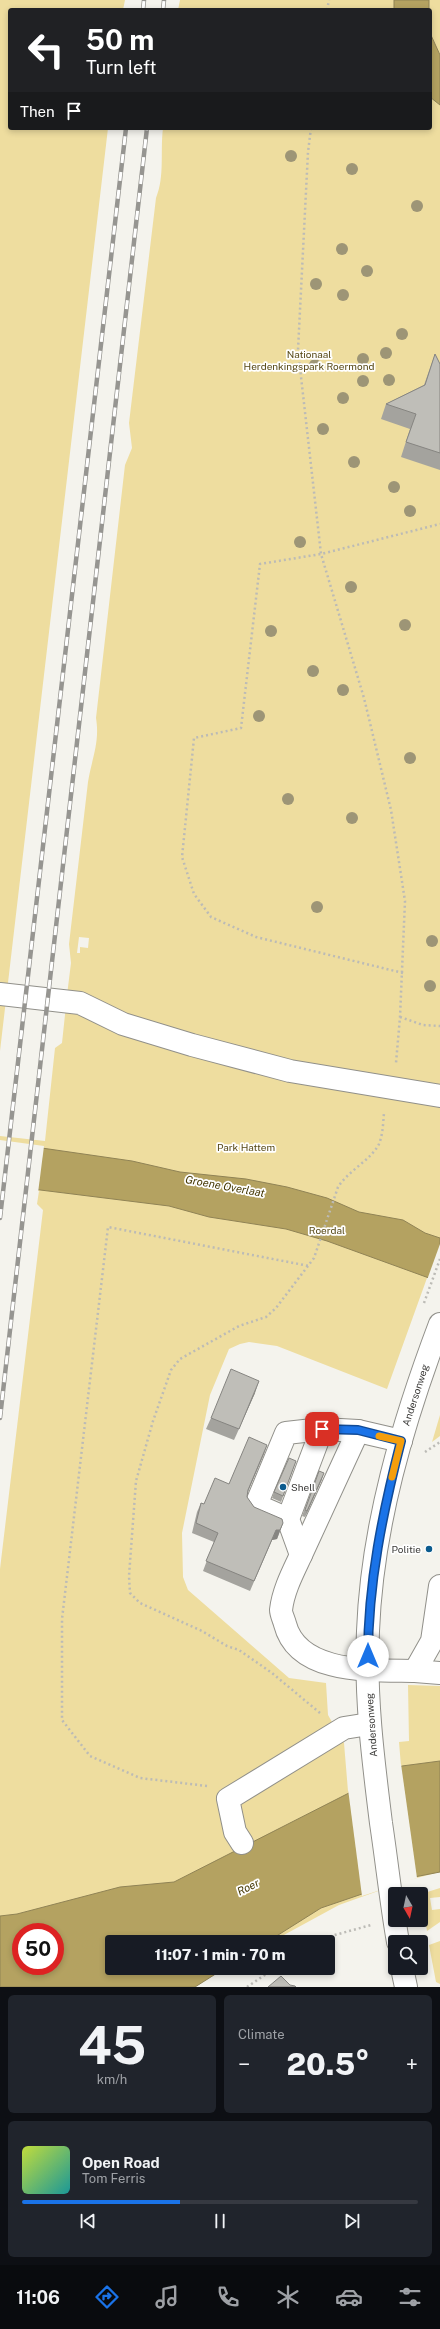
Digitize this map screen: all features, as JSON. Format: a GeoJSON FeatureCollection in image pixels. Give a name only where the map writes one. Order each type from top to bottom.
{"type":"FeatureCollection","features":[{"type":"Feature","properties":{"kind":"main road"},"geometry":{"type":"LineString","coordinates":[[0,994],[80,1003],[123,1024],[192,1045],[290,1071],[440,1096]]}},
{"type":"Feature","properties":{"kind":"main road","name":"Andersonweg"},"geometry":{"type":"LineString","coordinates":[[397,1935],[369,1724],[368,1631],[372,1585],[380,1536],[401,1441],[417,1385],[440,1324]]}},
{"type":"Feature","properties":{"kind":"main road"},"geometry":{"type":"LineString","coordinates":[[288,1519],[256,1505],[286,1433],[322,1429],[358,1430],[401,1441]]}},
{"type":"Feature","properties":{"kind":"main road"},"geometry":{"type":"LineString","coordinates":[[301,1555],[288,1519],[322,1429]]}},
{"type":"Feature","properties":{"kind":"main road"},"geometry":{"type":"LineString","coordinates":[[358,1430],[288,1583],[281,1611],[288,1636],[311,1658],[343,1667],[440,1673]]}},
{"type":"Feature","properties":{"kind":"main road"},"geometry":{"type":"LineString","coordinates":[[415,1672],[432,1641],[440,1586]]}},
{"type":"Feature","properties":{"kind":"main road"},"geometry":{"type":"LineString","coordinates":[[242,1843],[235,1832],[228,1799],[344,1728],[369,1724]]}},
{"type":"Feature","properties":{"kind":"main road"},"geometry":{"type":"LineString","coordinates":[[403,1975],[406,1987]]}},
{"type":"Feature","properties":{"kind":"path"},"geometry":{"type":"LineString","coordinates":[[311,130],[308,152],[298,350],[321,554],[364,698],[391,810],[405,901],[403,973],[394,1088],[386,1097],[379,1143],[373,1153],[345,1176],[338,1187],[318,1248],[309,1266],[294,1286],[266,1317],[239,1326],[197,1348],[180,1359],[171,1370],[153,1421],[136,1481],[129,1576],[130,1593],[140,1603],[202,1631],[227,1646],[239,1650],[272,1673],[332,1723],[344,1728]]}},
{"type":"Feature","properties":{"kind":"path"},"geometry":{"type":"LineString","coordinates":[[403,973],[256,937],[211,917],[194,894],[182,857],[194,738],[241,728],[260,564],[321,554],[440,524]]}},
{"type":"Feature","properties":{"kind":"path"},"geometry":{"type":"LineString","coordinates":[[400,1017],[423,1024],[440,1026]]}},
{"type":"Feature","properties":{"kind":"path"},"geometry":{"type":"LineString","coordinates":[[209,1786],[140,1778],[90,1756],[62,1720],[62,1619],[108,1228],[309,1266]]}},
{"type":"Feature","properties":{"kind":"path"},"geometry":{"type":"LineString","coordinates":[[424,1446],[422,1454],[440,1442]]}},
{"type":"Feature","properties":{"kind":"path"},"geometry":{"type":"LineString","coordinates":[[334,1935],[353,1928],[373,1924]]}},
{"type":"Feature","properties":{"kind":"path"},"geometry":{"type":"LineString","coordinates":[[247,1987],[265,1975]]}},
{"type":"Feature","properties":{"kind":"green space"},"geometry":{"type":"Polygon","coordinates":[[[0,0],[125,0],[123,8],[8,8],[8,130],[108,130],[0,1051],[0,0]]]}},
{"type":"Feature","properties":{"kind":"green space"},"geometry":{"type":"Polygon","coordinates":[[[180,0],[394,0],[394,8],[178,8],[180,0]]]}},
{"type":"Feature","properties":{"kind":"green space"},"geometry":{"type":"Polygon","coordinates":[[[429,0],[440,0],[440,55],[432,37],[432,8],[429,8],[429,0]]]}},
{"type":"Feature","properties":{"kind":"green space","name":"Park Hattem"},"geometry":{"type":"Polygon","coordinates":[[[432,99],[440,105],[440,1282],[427,1278],[387,1389],[277,1346],[249,1342],[229,1349],[210,1395],[182,1533],[183,1577],[188,1590],[289,1678],[326,1683],[328,1715],[344,1743],[348,1791],[401,1766],[399,1742],[409,1741],[408,1685],[440,1686],[440,1872],[409,1880],[339,1905],[284,1935],[105,1935],[105,1975],[214,1975],[194,1987],[0,1987],[0,1569],[43,1210],[37,1204],[39,1191],[0,1185],[0,1136],[45,1141],[55,1048],[62,1043],[67,996],[83,993],[67,995],[71,963],[69,944],[88,782],[97,735],[96,718],[125,465],[132,448],[129,423],[156,198],[159,190],[161,173],[163,130],[432,130],[432,99]],[[79,937],[77,953],[80,953],[80,947],[88,948],[89,938],[79,937]]]}},
{"type":"Feature","properties":{"kind":"green space"},"geometry":{"type":"Polygon","coordinates":[[[440,1415],[440,1436],[432,1442],[440,1415]]]}},
{"type":"Feature","properties":{"kind":"green space"},"geometry":{"type":"Polygon","coordinates":[[[440,1888],[440,1897],[430,1898],[432,1910],[440,1909],[440,1922],[427,1931],[426,1927],[428,1927],[428,1892],[440,1888]]]}},
{"type":"Feature","properties":{"kind":"green space"},"geometry":{"type":"Polygon","coordinates":[[[440,1941],[440,1984],[436,1982],[429,1945],[440,1941]]]}},
{"type":"Feature","properties":{"kind":"water"},"geometry":{"type":"Polygon","coordinates":[[[394,0],[429,0],[429,8],[394,8],[394,0]]]}},
{"type":"Feature","properties":{"kind":"water"},"geometry":{"type":"Polygon","coordinates":[[[432,37],[440,55],[440,105],[432,99],[432,37]]]}},
{"type":"Feature","properties":{"kind":"water","name":"Groene Overlaat"},"geometry":{"type":"Polygon","coordinates":[[[0,1142],[132,1161],[180,1172],[246,1179],[287,1187],[327,1198],[359,1212],[403,1220],[425,1233],[440,1238],[440,1282],[327,1241],[286,1229],[209,1217],[169,1206],[0,1185],[0,1142]]]}},
{"type":"Feature","properties":{"kind":"water","name":"Roer"},"geometry":{"type":"Polygon","coordinates":[[[440,1761],[440,1872],[409,1878],[321,1908],[278,1935],[105,1935],[105,1975],[214,1975],[195,1987],[0,1987],[0,1916],[17,1914],[120,1887],[174,1882],[402,1766],[440,1761]]]}},
{"type":"Feature","properties":{"kind":"pier"},"geometry":{"type":"Polygon","coordinates":[[[0,1140],[44,1146],[38,1193],[0,1187],[0,1140]]]}},
{"type":"Feature","properties":{"kind":"pier"},"geometry":{"type":"Polygon","coordinates":[[[440,1244],[440,1284],[427,1280],[440,1244]]]}},
{"type":"Feature","properties":{"kind":"pier"},"geometry":{"type":"Polygon","coordinates":[[[401,1764],[417,1878],[362,1896],[348,1789],[401,1764]]]}},
{"type":"Feature","properties":{"kind":"building"},"geometry":{"type":"Polygon","coordinates":[[[435,354],[440,364],[440,453],[406,442],[416,414],[386,404],[425,385],[435,354]]]}},
{"type":"Feature","properties":{"kind":"building"},"geometry":{"type":"Polygon","coordinates":[[[231,1369],[259,1381],[239,1429],[211,1418],[231,1369]]]}},
{"type":"Feature","properties":{"kind":"building"},"geometry":{"type":"Polygon","coordinates":[[[249,1437],[267,1445],[248,1490],[247,1497],[254,1507],[282,1519],[283,1523],[280,1530],[276,1530],[254,1581],[206,1561],[218,1533],[196,1523],[201,1503],[204,1504],[215,1478],[229,1484],[249,1437]]]}},
{"type":"Feature","properties":{"kind":"building"},"geometry":{"type":"Polygon","coordinates":[[[289,1458],[296,1461],[283,1496],[274,1492],[289,1458]]]}},
{"type":"Feature","properties":{"kind":"building"},"geometry":{"type":"Polygon","coordinates":[[[319,1471],[324,1473],[307,1511],[305,1510],[319,1471]]]}},
{"type":"Feature","properties":{"kind":"building"},"geometry":{"type":"Polygon","coordinates":[[[281,1976],[290,1985],[296,1987],[268,1987],[281,1976]]]}},
{"type":"Feature","properties":{"kind":"railway"},"geometry":{"type":"LineString","coordinates":[[143,8],[144,0]]}},
{"type":"Feature","properties":{"kind":"railway"},"geometry":{"type":"LineString","coordinates":[[163,8],[164,0]]}},
{"type":"Feature","properties":{"kind":"railway"},"geometry":{"type":"LineString","coordinates":[[0,1218],[126,130]]}},
{"type":"Feature","properties":{"kind":"railway"},"geometry":{"type":"LineString","coordinates":[[0,1418],[147,130]]}},
{"type":"Feature","properties":{"kind":"slow traffic"},"geometry":{"type":"LineString","coordinates":[[379,1436],[401,1441],[392,1477]]}},
{"type":"Feature","properties":{"kind":"place","name":"Shell"},"geometry":{"type":"Point","coordinates":[283,1487]}},
{"type":"Feature","properties":{"kind":"place","name":"Politie"},"geometry":{"type":"Point","coordinates":[429,1549]}},
{"type":"Feature","properties":{"kind":"route"},"geometry":{"type":"LineString","coordinates":[[322,1429],[358,1430],[401,1441],[380,1536],[371,1592],[368,1656]]}},
{"type":"Feature","properties":{"kind":"park label","name":"Nationaal Herdenkingspark Roermond"},"geometry":{"type":"Point","coordinates":[309,360]}},
{"type":"Feature","properties":{"kind":"park label","name":"Roerdal"},"geometry":{"type":"Point","coordinates":[327,1230]}}]}
